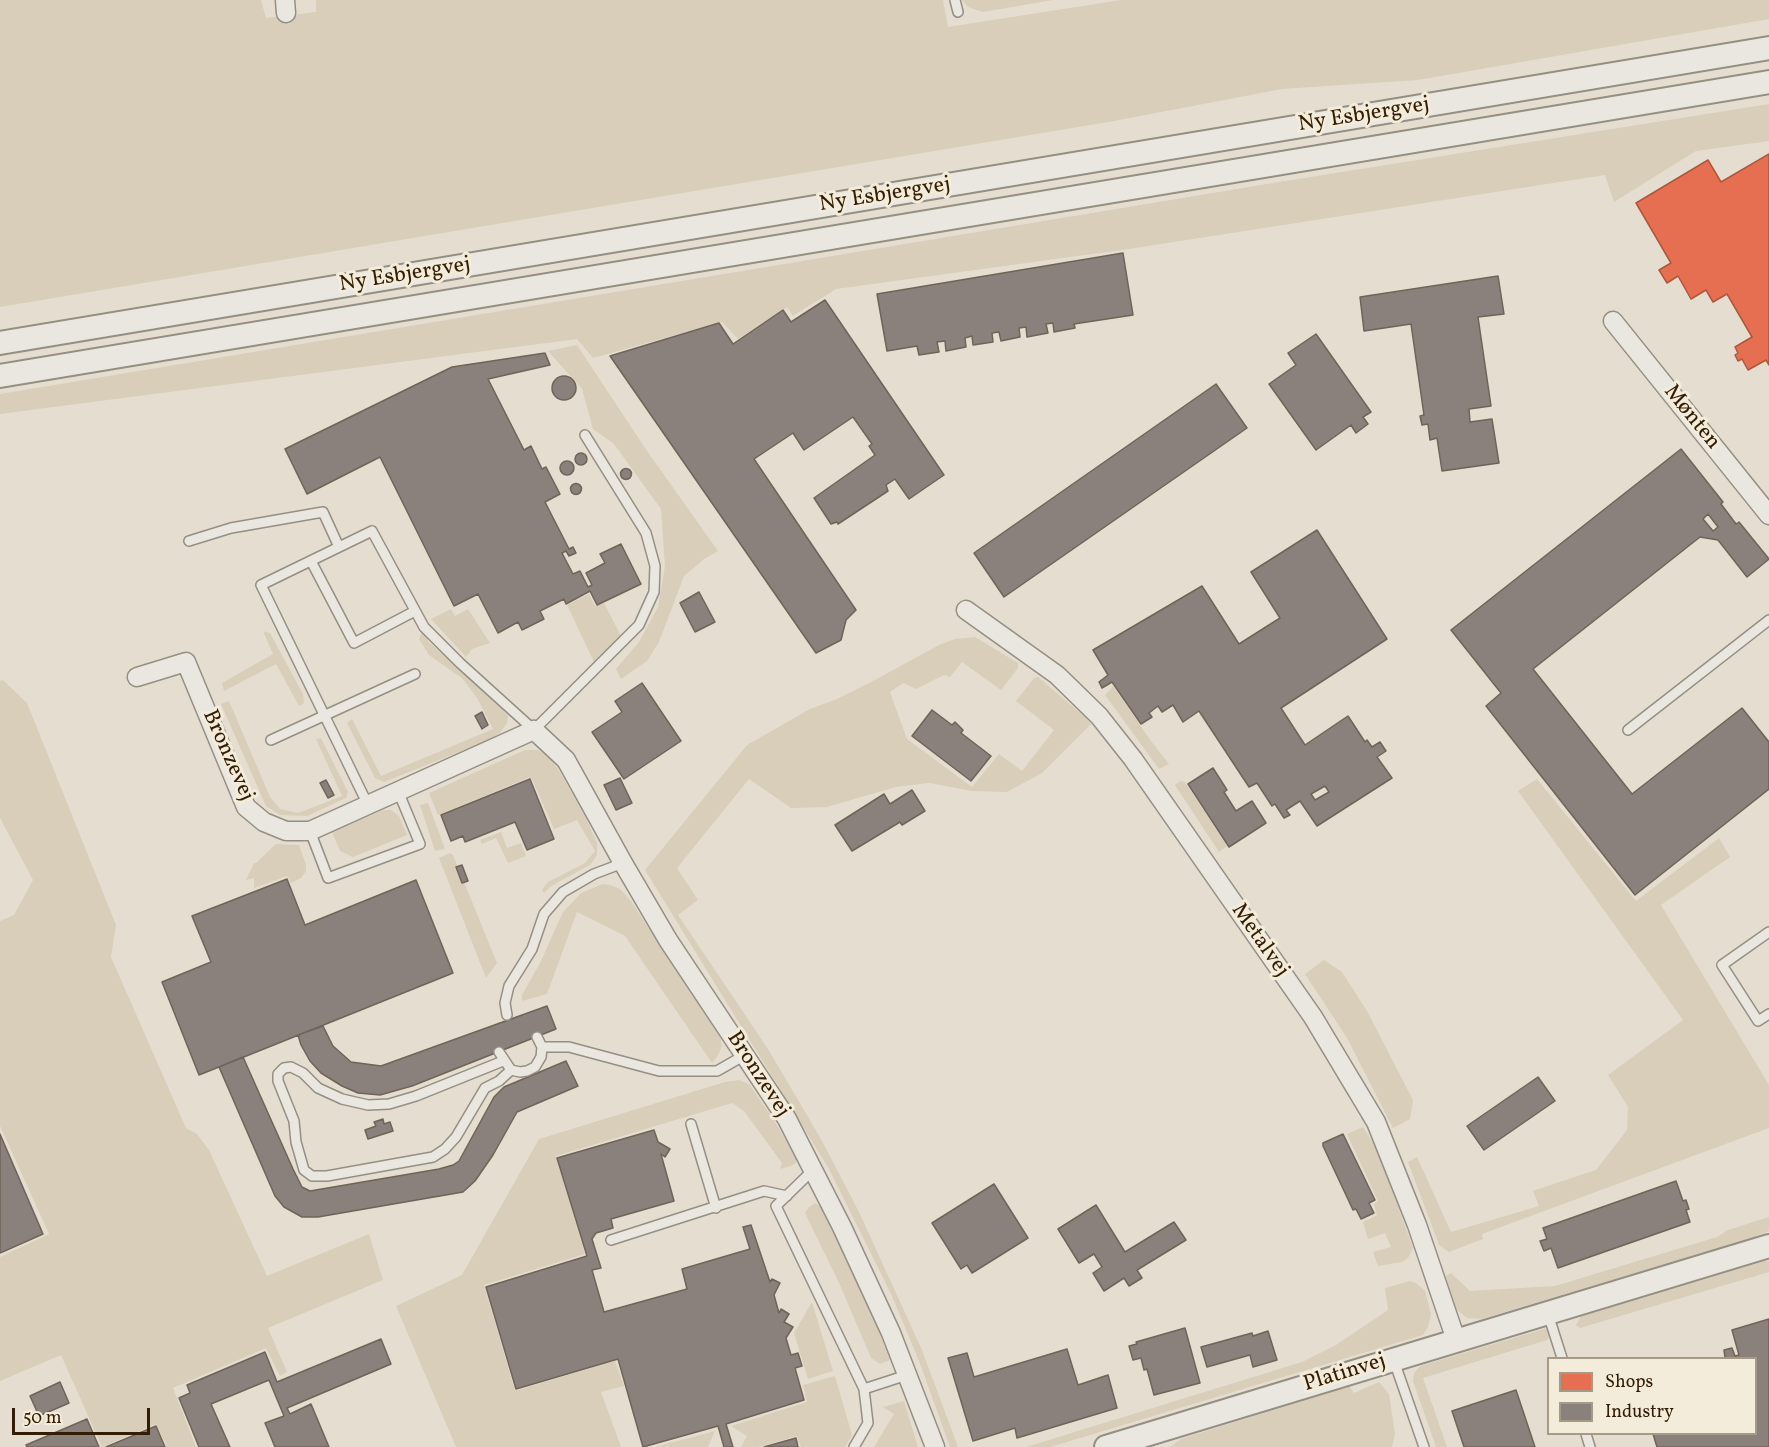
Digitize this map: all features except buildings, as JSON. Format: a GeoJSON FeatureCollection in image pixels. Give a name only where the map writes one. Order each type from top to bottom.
{"type":"FeatureCollection","features":[{"type":"Feature","properties":{"kind":"street","name":"Ny Esbjergvej"},"geometry":{"type":"LineString","coordinates":[[0,343],[1769,48]]}},
{"type":"Feature","properties":{"kind":"street","name":"Ny Esbjergvej"},"geometry":{"type":"LineString","coordinates":[[0,376],[1769,82]]}},
{"type":"Feature","properties":{"kind":"street","name":"Mønten"},"geometry":{"type":"LineString","coordinates":[[1613,321],[1769,515]]}},
{"type":"Feature","properties":{"kind":"street","name":"Metalvej"},"geometry":{"type":"LineString","coordinates":[[966,610],[1057,675],[1099,716],[1133,759],[1312,1017],[1376,1122],[1417,1225],[1456,1340]]}},
{"type":"Feature","properties":{"kind":"street","name":"Bronzevej"},"geometry":{"type":"LineString","coordinates":[[137,677],[186,662],[246,807],[264,822],[286,831],[310,831],[534,730],[566,760],[668,940],[787,1119],[842,1227],[891,1333],[935,1447]]}},
{"type":"Feature","properties":{"kind":"street","name":"Platinvej"},"geometry":{"type":"LineString","coordinates":[[1106,1447],[1144,1441],[1393,1359],[1769,1246]]}},
{"type":"Feature","properties":{"kind":"lane"},"geometry":{"type":"LineString","coordinates":[[955,0],[958,12]]}},
{"type":"Feature","properties":{"kind":"lane"},"geometry":{"type":"LineString","coordinates":[[534,730],[639,625],[654,592],[655,566],[646,533],[585,435]]}},
{"type":"Feature","properties":{"kind":"lane"},"geometry":{"type":"LineString","coordinates":[[189,541],[231,528],[322,512],[339,547],[261,585],[368,805]]}},
{"type":"Feature","properties":{"kind":"lane","name":"Bronzevej"},"geometry":{"type":"LineString","coordinates":[[339,547],[372,531],[424,627],[534,730]]}},
{"type":"Feature","properties":{"kind":"lane"},"geometry":{"type":"LineString","coordinates":[[312,561],[354,643],[415,611]]}},
{"type":"Feature","properties":{"kind":"lane"},"geometry":{"type":"LineString","coordinates":[[1628,730],[1769,620]]}},
{"type":"Feature","properties":{"kind":"lane"},"geometry":{"type":"LineString","coordinates":[[271,740],[415,674]]}},
{"type":"Feature","properties":{"kind":"lane"},"geometry":{"type":"LineString","coordinates":[[310,831],[328,878],[420,844],[398,791]]}},
{"type":"Feature","properties":{"kind":"lane"},"geometry":{"type":"LineString","coordinates":[[507,1015],[505,1003],[509,986],[532,949],[544,914],[563,892],[594,874],[623,863]]}},
{"type":"Feature","properties":{"kind":"lane"},"geometry":{"type":"LineString","coordinates":[[1769,932],[1722,965],[1758,1021],[1769,1014]]}},
{"type":"Feature","properties":{"kind":"lane"},"geometry":{"type":"LineString","coordinates":[[511,1070],[499,1081],[484,1088],[456,1137],[445,1149],[433,1156],[327,1176],[312,1176],[304,1170],[300,1161],[294,1121],[278,1081],[278,1074],[284,1068],[291,1068],[303,1073],[318,1089],[342,1099],[368,1105],[389,1104],[416,1096],[501,1057],[511,1070],[520,1072],[535,1067],[541,1057],[542,1047],[537,1037]]}},
{"type":"Feature","properties":{"kind":"lane"},"geometry":{"type":"LineString","coordinates":[[542,1047],[568,1047],[659,1071],[717,1071],[745,1055]]}},
{"type":"Feature","properties":{"kind":"lane"},"geometry":{"type":"LineString","coordinates":[[691,1124],[716,1208]]}},
{"type":"Feature","properties":{"kind":"lane"},"geometry":{"type":"LineString","coordinates":[[813,1170],[776,1206],[864,1389],[868,1423],[854,1447]]}},
{"type":"Feature","properties":{"kind":"lane"},"geometry":{"type":"LineString","coordinates":[[611,1240],[764,1191],[787,1196]]}},
{"type":"Feature","properties":{"kind":"lane"},"geometry":{"type":"LineString","coordinates":[[1548,1314],[1561,1357]]}},
{"type":"Feature","properties":{"kind":"lane"},"geometry":{"type":"LineString","coordinates":[[1393,1359],[1424,1447]]}},
{"type":"Feature","properties":{"kind":"lane"},"geometry":{"type":"LineString","coordinates":[[864,1389],[907,1375]]}},
{"type":"Feature","properties":{"kind":"shaded area"},"geometry":{"type":"Polygon","coordinates":[[[0,0],[261,0],[266,18],[316,12],[316,0],[943,0],[948,27],[1121,0],[1769,0],[1769,19],[1418,80],[1282,89],[1114,121],[0,307],[0,0]]]}},
{"type":"Feature","properties":{"kind":"shaded area"},"geometry":{"type":"Polygon","coordinates":[[[962,0],[1053,0],[983,12],[968,7],[962,0]]]}},
{"type":"Feature","properties":{"kind":"shaded area"},"geometry":{"type":"Polygon","coordinates":[[[1769,104],[1769,141],[1696,151],[1614,202],[1605,175],[1129,249],[836,289],[793,316],[787,307],[738,339],[722,322],[593,358],[577,339],[0,414],[0,394],[1273,183],[1769,104]]]}},
{"type":"Feature","properties":{"kind":"shaded area"},"geometry":{"type":"Polygon","coordinates":[[[577,345],[645,448],[718,551],[704,559],[684,576],[659,642],[647,661],[621,679],[616,669],[639,642],[658,607],[665,566],[661,509],[614,444],[593,429],[582,389],[548,351],[577,345]]]}},
{"type":"Feature","properties":{"kind":"shaded area"},"geometry":{"type":"Polygon","coordinates":[[[589,594],[595,606],[604,603],[621,636],[612,648],[594,662],[567,605],[589,594]]]}},
{"type":"Feature","properties":{"kind":"shaded area"},"geometry":{"type":"Polygon","coordinates":[[[451,609],[455,616],[468,609],[490,643],[472,649],[466,657],[431,619],[451,609]]]}},
{"type":"Feature","properties":{"kind":"shaded area"},"geometry":{"type":"Polygon","coordinates":[[[424,627],[428,641],[496,702],[508,716],[507,723],[500,733],[484,742],[384,782],[375,778],[347,723],[352,719],[381,776],[493,729],[477,698],[463,679],[429,655],[419,639],[424,627]]]}},
{"type":"Feature","properties":{"kind":"shaded area"},"geometry":{"type":"Polygon","coordinates":[[[263,631],[270,633],[303,694],[304,703],[299,706],[276,664],[224,691],[222,683],[273,654],[263,631]]]}},
{"type":"Feature","properties":{"kind":"shaded area"},"geometry":{"type":"Polygon","coordinates":[[[975,637],[1018,663],[1018,668],[1001,690],[962,662],[950,677],[944,675],[916,689],[903,683],[890,692],[907,739],[972,787],[999,754],[1022,771],[1054,730],[1016,701],[1034,678],[1038,677],[1091,724],[1042,773],[1007,792],[972,791],[929,783],[896,787],[827,807],[791,808],[749,779],[677,868],[698,900],[678,915],[768,1049],[821,1139],[859,1212],[922,1350],[958,1447],[950,1447],[919,1361],[891,1294],[829,1169],[645,870],[747,745],[810,709],[837,699],[939,645],[955,639],[975,637]]]}},
{"type":"Feature","properties":{"kind":"shaded area"},"geometry":{"type":"Polygon","coordinates":[[[3,680],[27,703],[116,925],[111,957],[186,1128],[197,1134],[209,1150],[267,1276],[369,1234],[383,1280],[268,1328],[287,1372],[280,1376],[266,1348],[173,1388],[196,1447],[167,1447],[156,1424],[102,1447],[61,1355],[0,1381],[0,1257],[49,1234],[0,1126],[0,921],[14,915],[33,880],[0,818],[0,681],[3,680]]]}},
{"type":"Feature","properties":{"kind":"shaded area"},"geometry":{"type":"Polygon","coordinates":[[[1113,686],[1169,764],[1159,769],[1105,695],[1113,686]]]}},
{"type":"Feature","properties":{"kind":"shaded area"},"geometry":{"type":"Polygon","coordinates":[[[229,701],[270,797],[280,809],[298,813],[342,796],[316,739],[321,738],[348,792],[346,798],[307,816],[280,815],[266,806],[221,704],[229,701]]]}},
{"type":"Feature","properties":{"kind":"shaded area"},"geometry":{"type":"Polygon","coordinates":[[[525,750],[538,750],[547,755],[558,769],[585,816],[597,843],[597,855],[590,865],[551,886],[544,893],[542,890],[548,882],[585,863],[595,851],[577,820],[554,829],[532,779],[528,778],[438,815],[429,793],[525,750]]]}},
{"type":"Feature","properties":{"kind":"shaded area"},"geometry":{"type":"Polygon","coordinates":[[[1537,779],[1636,901],[1719,838],[1730,857],[1661,905],[1769,1085],[1769,1128],[1482,1234],[1483,1239],[1449,1252],[1439,1245],[1408,1162],[1417,1157],[1451,1232],[1539,1206],[1533,1191],[1596,1170],[1627,1130],[1628,1107],[1608,1075],[1683,1020],[1518,791],[1537,779]]]}},
{"type":"Feature","properties":{"kind":"shaded area"},"geometry":{"type":"Polygon","coordinates":[[[1180,781],[1185,782],[1227,846],[1219,852],[1175,785],[1180,781]]]}},
{"type":"Feature","properties":{"kind":"shaded area"},"geometry":{"type":"Polygon","coordinates":[[[428,803],[445,849],[435,851],[420,805],[428,803]]]}},
{"type":"Feature","properties":{"kind":"shaded area"},"geometry":{"type":"Polygon","coordinates":[[[384,810],[391,810],[399,816],[407,835],[353,857],[340,851],[332,832],[384,810]]]}},
{"type":"Feature","properties":{"kind":"shaded area"},"geometry":{"type":"Polygon","coordinates":[[[501,832],[507,848],[521,843],[526,856],[508,863],[496,838],[482,844],[480,840],[501,832]]]}},
{"type":"Feature","properties":{"kind":"shaded area"},"geometry":{"type":"Polygon","coordinates":[[[276,844],[299,845],[306,871],[301,878],[291,883],[287,876],[254,888],[254,878],[246,880],[254,863],[276,844]]]}},
{"type":"Feature","properties":{"kind":"shaded area"},"geometry":{"type":"Polygon","coordinates":[[[450,853],[453,855],[497,963],[486,978],[439,858],[450,853]]]}},
{"type":"Feature","properties":{"kind":"shaded area"},"geometry":{"type":"Polygon","coordinates":[[[603,884],[620,889],[631,901],[720,1037],[722,1046],[712,1063],[625,936],[577,912],[547,994],[522,1001],[522,995],[540,963],[563,912],[581,893],[603,884]]]}},
{"type":"Feature","properties":{"kind":"shaded area"},"geometry":{"type":"Polygon","coordinates":[[[1324,960],[1342,972],[1367,1011],[1413,1100],[1410,1119],[1393,1128],[1347,1038],[1305,974],[1324,960]]]}},
{"type":"Feature","properties":{"kind":"shaded area"},"geometry":{"type":"Polygon","coordinates":[[[739,1080],[749,1084],[772,1117],[796,1158],[796,1163],[780,1169],[782,1163],[744,1111],[732,1103],[556,1156],[585,1254],[484,1285],[515,1391],[615,1361],[624,1386],[601,1392],[621,1447],[456,1447],[396,1306],[462,1275],[539,1139],[725,1082],[739,1080]]]}},
{"type":"Feature","properties":{"kind":"shaded area"},"geometry":{"type":"Polygon","coordinates":[[[1363,1127],[1377,1149],[1413,1248],[1408,1258],[1402,1262],[1378,1266],[1373,1252],[1391,1247],[1385,1233],[1368,1239],[1363,1222],[1377,1215],[1374,1204],[1378,1201],[1347,1134],[1363,1127]]]}},
{"type":"Feature","properties":{"kind":"shaded area"},"geometry":{"type":"Polygon","coordinates":[[[815,1203],[822,1207],[862,1289],[890,1360],[880,1364],[871,1358],[840,1285],[805,1213],[815,1203]]]}},
{"type":"Feature","properties":{"kind":"shaded area"},"geometry":{"type":"Polygon","coordinates":[[[1769,1217],[1769,1231],[1751,1238],[1481,1319],[1467,1318],[1456,1309],[1446,1276],[1451,1273],[1470,1291],[1555,1286],[1717,1237],[1728,1230],[1769,1217]]]}},
{"type":"Feature","properties":{"kind":"shaded area"},"geometry":{"type":"Polygon","coordinates":[[[1769,1261],[1769,1272],[1580,1328],[1576,1325],[1581,1316],[1769,1261]]]}},
{"type":"Feature","properties":{"kind":"shaded area"},"geometry":{"type":"Polygon","coordinates":[[[1410,1281],[1425,1291],[1431,1314],[1428,1327],[1423,1335],[1050,1447],[1026,1447],[1302,1362],[1336,1345],[1388,1310],[1385,1288],[1410,1281]]]}},
{"type":"Feature","properties":{"kind":"shaded area"},"geometry":{"type":"Polygon","coordinates":[[[812,1302],[833,1371],[808,1379],[794,1333],[812,1302]]]}},
{"type":"Feature","properties":{"kind":"shaded area"},"geometry":{"type":"Polygon","coordinates":[[[1547,1328],[1550,1336],[1547,1340],[1423,1378],[1447,1447],[1436,1447],[1413,1381],[1414,1373],[1420,1366],[1547,1328]]]}},
{"type":"Feature","properties":{"kind":"shaded area"},"geometry":{"type":"Polygon","coordinates":[[[835,1376],[852,1435],[845,1447],[801,1447],[797,1436],[758,1447],[741,1447],[747,1436],[731,1426],[807,1402],[803,1385],[835,1376]]]}},
{"type":"Feature","properties":{"kind":"shaded area"},"geometry":{"type":"Polygon","coordinates":[[[1379,1382],[1389,1394],[1395,1434],[1392,1447],[1170,1447],[1181,1439],[1349,1386],[1354,1393],[1379,1382]]]}},
{"type":"Feature","properties":{"kind":"shaded area"},"geometry":{"type":"Polygon","coordinates":[[[904,1401],[918,1447],[874,1447],[894,1414],[883,1407],[904,1401]]]}},
{"type":"Feature","properties":{"kind":"shaded area"},"geometry":{"type":"Polygon","coordinates":[[[715,1431],[708,1447],[655,1447],[662,1445],[715,1431]]]}}]}
